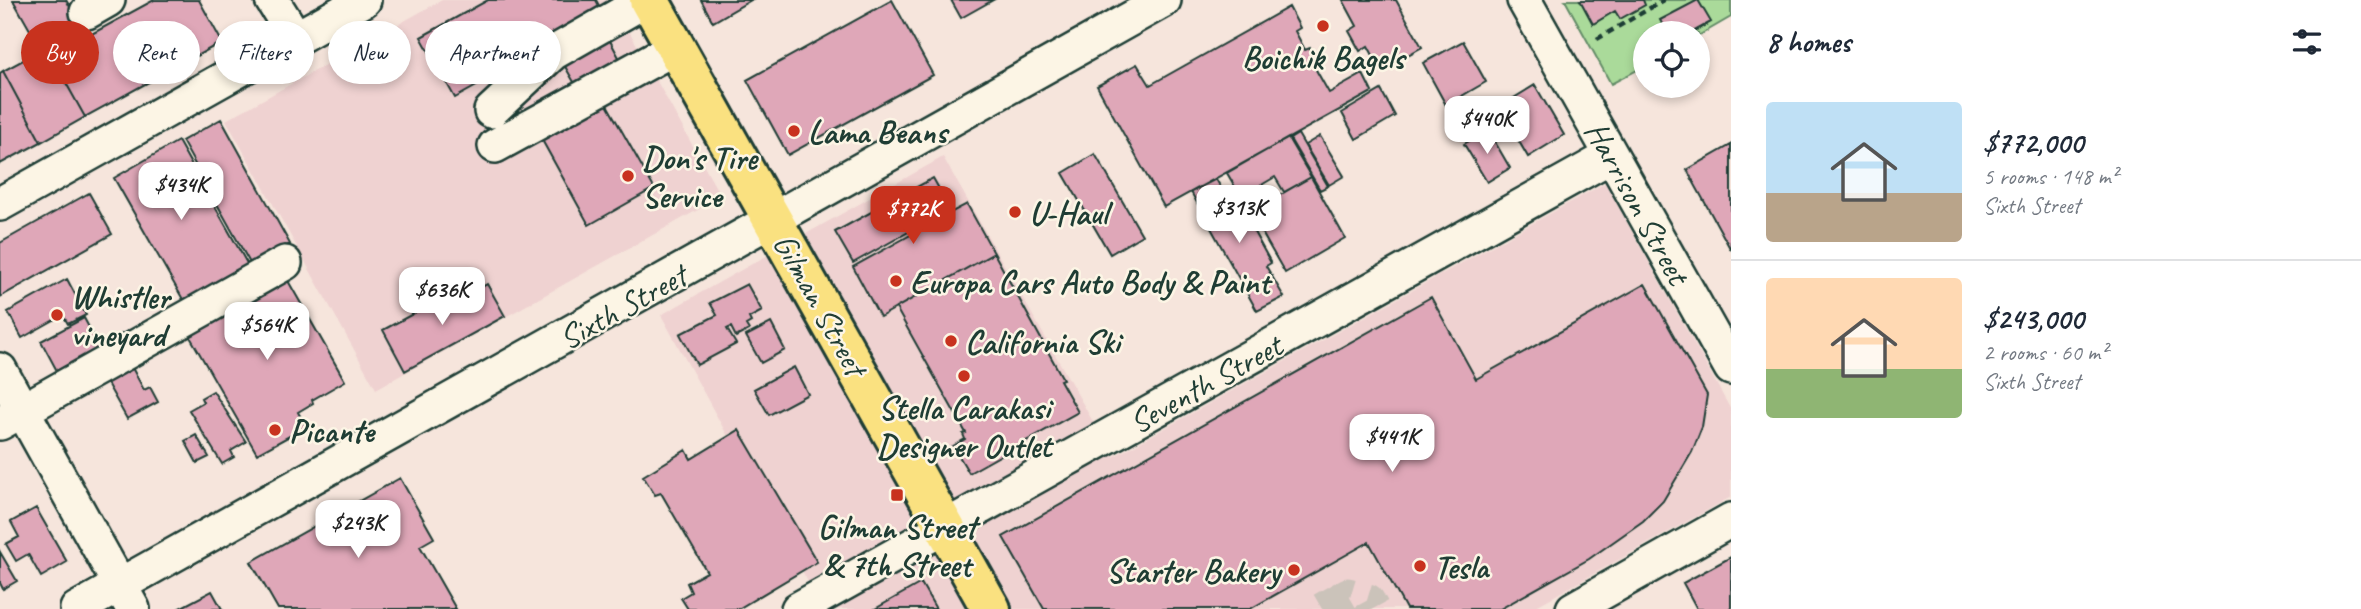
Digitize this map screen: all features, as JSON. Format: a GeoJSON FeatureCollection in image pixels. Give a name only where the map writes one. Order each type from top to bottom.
{"type":"FeatureCollection","features":[{"type":"Feature","properties":{"kind":"main road","name":"Gilman Street"},"geometry":{"type":"LineString","coordinates":[[648,0],[991,609]]}},
{"type":"Feature","properties":{"kind":"street"},"geometry":{"type":"LineString","coordinates":[[272,0],[285,21]]}},
{"type":"Feature","properties":{"kind":"street"},"geometry":{"type":"LineString","coordinates":[[491,111],[553,53],[648,0]]}},
{"type":"Feature","properties":{"kind":"street","name":"Sixth Street"},"geometry":{"type":"LineString","coordinates":[[77,609],[126,597],[773,219],[1164,0]]}},
{"type":"Feature","properties":{"kind":"street","name":"Harrison Street"},"geometry":{"type":"LineString","coordinates":[[1524,0],[1731,368]]}},
{"type":"Feature","properties":{"kind":"street"},"geometry":{"type":"LineString","coordinates":[[314,26],[350,3]]}},
{"type":"Feature","properties":{"kind":"street"},"geometry":{"type":"LineString","coordinates":[[495,146],[676,47]]}},
{"type":"Feature","properties":{"kind":"street"},"geometry":{"type":"LineString","coordinates":[[0,204],[214,84]]}},
{"type":"Feature","properties":{"kind":"street","name":"Seventh Street"},"geometry":{"type":"LineString","coordinates":[[798,609],[1611,156]]}},
{"type":"Feature","properties":{"kind":"street"},"geometry":{"type":"LineString","coordinates":[[11,417],[285,263]]}},
{"type":"Feature","properties":{"kind":"street"},"geometry":{"type":"LineString","coordinates":[[0,370],[11,417],[126,597]]}},
{"type":"Feature","properties":{"kind":"street"},"geometry":{"type":"LineString","coordinates":[[1573,609],[1625,597],[1731,520]]}},
{"type":"Feature","properties":{"kind":"path"},"geometry":{"type":"LineString","coordinates":[[1597,39],[1664,0]]}},
{"type":"Feature","properties":{"kind":"shaded area"},"geometry":{"type":"Polygon","coordinates":[[[442,0],[612,0],[721,197],[376,389],[226,120],[291,84],[314,84],[314,71],[328,63],[328,84],[411,84],[411,21],[404,21],[442,0]]]}},
{"type":"Feature","properties":{"kind":"shaded area"},"geometry":{"type":"Polygon","coordinates":[[[943,157],[1113,457],[1605,183],[1731,410],[1731,497],[1531,609],[823,609],[661,315],[943,157]]]}},
{"type":"Feature","properties":{"kind":"green space"},"geometry":{"type":"Polygon","coordinates":[[[1565,0],[1731,0],[1731,17],[1710,29],[1710,21],[1633,21],[1633,72],[1611,84],[1565,0]]]}},
{"type":"Feature","properties":{"kind":"building"},"geometry":{"type":"Polygon","coordinates":[[[13,0],[66,0],[78,21],[25,21],[13,0]]]}},
{"type":"Feature","properties":{"kind":"building"},"geometry":{"type":"Polygon","coordinates":[[[154,0],[199,0],[214,27],[214,46],[200,54],[200,21],[115,21],[154,0]]]}},
{"type":"Feature","properties":{"kind":"building"},"geometry":{"type":"Polygon","coordinates":[[[488,0],[596,0],[604,15],[561,39],[561,21],[450,21],[488,0]]]}},
{"type":"Feature","properties":{"kind":"building"},"geometry":{"type":"Polygon","coordinates":[[[701,0],[751,0],[713,22],[701,0]]]}},
{"type":"Feature","properties":{"kind":"building"},"geometry":{"type":"Polygon","coordinates":[[[892,0],[933,75],[788,155],[747,80],[892,0]]]}},
{"type":"Feature","properties":{"kind":"building"},"geometry":{"type":"Polygon","coordinates":[[[951,0],[993,0],[961,18],[951,0]]]}},
{"type":"Feature","properties":{"kind":"building"},"geometry":{"type":"Polygon","coordinates":[[[1343,0],[1396,0],[1422,47],[1381,70],[1368,46],[1360,51],[1349,31],[1357,26],[1343,0]]]}},
{"type":"Feature","properties":{"kind":"building"},"geometry":{"type":"Polygon","coordinates":[[[1580,0],[1643,0],[1645,5],[1620,19],[1615,11],[1593,24],[1580,0]]]}},
{"type":"Feature","properties":{"kind":"building"},"geometry":{"type":"Polygon","coordinates":[[[1698,0],[1711,22],[1661,21],[1698,0]]]}},
{"type":"Feature","properties":{"kind":"building"},"geometry":{"type":"Polygon","coordinates":[[[1289,7],[1300,28],[1295,31],[1305,50],[1310,48],[1320,65],[1315,68],[1329,93],[1363,74],[1372,92],[1164,207],[1097,86],[1137,64],[1150,85],[1289,7]]]}},
{"type":"Feature","properties":{"kind":"building"},"geometry":{"type":"Polygon","coordinates":[[[113,22],[113,84],[145,84],[85,117],[67,84],[99,84],[99,30],[113,22]]]}},
{"type":"Feature","properties":{"kind":"building"},"geometry":{"type":"Polygon","coordinates":[[[608,37],[622,63],[578,89],[563,63],[608,37]]]}},
{"type":"Feature","properties":{"kind":"building"},"geometry":{"type":"Polygon","coordinates":[[[1463,41],[1486,82],[1446,105],[1423,63],[1463,41]]]}},
{"type":"Feature","properties":{"kind":"building"},"geometry":{"type":"Polygon","coordinates":[[[21,61],[21,84],[67,84],[85,117],[41,142],[3,71],[21,61]]]}},
{"type":"Feature","properties":{"kind":"building"},"geometry":{"type":"Polygon","coordinates":[[[3,71],[41,142],[0,164],[0,73],[3,71]]]}},
{"type":"Feature","properties":{"kind":"building"},"geometry":{"type":"Polygon","coordinates":[[[447,84],[480,84],[455,98],[447,84]]]}},
{"type":"Feature","properties":{"kind":"building"},"geometry":{"type":"Polygon","coordinates":[[[1535,85],[1564,135],[1528,157],[1499,107],[1535,85]]]}},
{"type":"Feature","properties":{"kind":"building"},"geometry":{"type":"Polygon","coordinates":[[[1381,90],[1395,116],[1356,139],[1342,113],[1381,90]]]}},
{"type":"Feature","properties":{"kind":"building"},"geometry":{"type":"Polygon","coordinates":[[[601,94],[654,188],[589,225],[537,131],[601,94]]]}},
{"type":"Feature","properties":{"kind":"building"},"geometry":{"type":"Polygon","coordinates":[[[221,119],[290,244],[251,265],[182,141],[221,119]]]}},
{"type":"Feature","properties":{"kind":"building"},"geometry":{"type":"Polygon","coordinates":[[[1488,130],[1510,168],[1487,182],[1464,144],[1488,130]]]}},
{"type":"Feature","properties":{"kind":"building"},"geometry":{"type":"Polygon","coordinates":[[[1298,134],[1328,186],[1320,190],[1290,139],[1298,134]]]}},
{"type":"Feature","properties":{"kind":"building"},"geometry":{"type":"Polygon","coordinates":[[[1320,136],[1344,176],[1329,185],[1305,145],[1320,136]]]}},
{"type":"Feature","properties":{"kind":"building"},"geometry":{"type":"Polygon","coordinates":[[[1288,138],[1311,177],[1284,192],[1275,177],[1241,197],[1227,173],[1288,138]]]}},
{"type":"Feature","properties":{"kind":"building"},"geometry":{"type":"Polygon","coordinates":[[[178,141],[249,267],[185,303],[114,178],[178,141]]]}},
{"type":"Feature","properties":{"kind":"building"},"geometry":{"type":"Polygon","coordinates":[[[1731,145],[1731,250],[1687,170],[1731,145]]]}},
{"type":"Feature","properties":{"kind":"building"},"geometry":{"type":"Polygon","coordinates":[[[1095,154],[1142,235],[1110,254],[1063,173],[1095,154]]]}},
{"type":"Feature","properties":{"kind":"building"},"geometry":{"type":"Polygon","coordinates":[[[1311,177],[1345,238],[1285,273],[1250,212],[1311,177]]]}},
{"type":"Feature","properties":{"kind":"building"},"geometry":{"type":"Polygon","coordinates":[[[933,178],[952,212],[967,204],[994,253],[880,317],[853,267],[914,233],[912,230],[853,263],[835,232],[933,178]]]}},
{"type":"Feature","properties":{"kind":"building"},"geometry":{"type":"Polygon","coordinates":[[[1216,179],[1233,209],[1239,205],[1271,263],[1266,266],[1284,297],[1257,311],[1191,192],[1216,179]]]}},
{"type":"Feature","properties":{"kind":"building"},"geometry":{"type":"Polygon","coordinates":[[[89,193],[112,234],[0,297],[0,243],[89,193]]]}},
{"type":"Feature","properties":{"kind":"building"},"geometry":{"type":"Polygon","coordinates":[[[994,253],[1063,379],[1060,380],[1078,412],[969,473],[953,446],[965,439],[963,434],[966,433],[896,308],[994,253]]]}},
{"type":"Feature","properties":{"kind":"building"},"geometry":{"type":"Polygon","coordinates":[[[67,279],[86,315],[68,324],[63,315],[22,338],[8,312],[67,279]]]}},
{"type":"Feature","properties":{"kind":"building"},"geometry":{"type":"Polygon","coordinates":[[[287,279],[345,381],[312,400],[313,403],[298,412],[306,427],[257,454],[185,328],[287,279]]]}},
{"type":"Feature","properties":{"kind":"building"},"geometry":{"type":"Polygon","coordinates":[[[487,284],[505,316],[405,371],[383,330],[433,303],[438,311],[487,284]]]}},
{"type":"Feature","properties":{"kind":"building"},"geometry":{"type":"Polygon","coordinates":[[[747,284],[762,311],[749,318],[751,322],[746,325],[749,330],[736,337],[731,327],[727,329],[736,344],[697,365],[680,334],[717,315],[710,303],[747,284]]]}},
{"type":"Feature","properties":{"kind":"building"},"geometry":{"type":"Polygon","coordinates":[[[1645,284],[1707,395],[1702,427],[1692,452],[1663,501],[1643,521],[1589,559],[1500,609],[1406,609],[1369,542],[1250,609],[1044,609],[1003,537],[1431,297],[1476,379],[1645,284]]]}},
{"type":"Feature","properties":{"kind":"building"},"geometry":{"type":"Polygon","coordinates":[[[84,318],[100,348],[57,371],[41,341],[84,318]]]}},
{"type":"Feature","properties":{"kind":"building"},"geometry":{"type":"Polygon","coordinates":[[[771,323],[785,350],[761,363],[746,336],[771,323]]]}},
{"type":"Feature","properties":{"kind":"building"},"geometry":{"type":"Polygon","coordinates":[[[130,364],[144,390],[150,387],[158,402],[127,419],[104,378],[130,364]]]}},
{"type":"Feature","properties":{"kind":"building"},"geometry":{"type":"Polygon","coordinates":[[[794,367],[808,394],[769,415],[754,389],[794,367]]]}},
{"type":"Feature","properties":{"kind":"building"},"geometry":{"type":"Polygon","coordinates":[[[213,391],[246,442],[231,451],[234,457],[222,464],[189,410],[203,402],[201,398],[213,391]]]}},
{"type":"Feature","properties":{"kind":"building"},"geometry":{"type":"Polygon","coordinates":[[[739,430],[817,562],[738,609],[688,609],[681,598],[691,592],[687,583],[707,572],[661,493],[655,495],[643,476],[686,450],[691,459],[739,430]]]}},
{"type":"Feature","properties":{"kind":"building"},"geometry":{"type":"Polygon","coordinates":[[[196,435],[209,457],[197,463],[185,441],[196,435]]]}},
{"type":"Feature","properties":{"kind":"building"},"geometry":{"type":"Polygon","coordinates":[[[400,478],[434,538],[420,546],[456,609],[278,609],[251,562],[400,478]]]}},
{"type":"Feature","properties":{"kind":"building"},"geometry":{"type":"Polygon","coordinates":[[[36,508],[67,562],[41,577],[28,554],[16,561],[6,544],[19,537],[11,522],[36,508]]]}},
{"type":"Feature","properties":{"kind":"building"},"geometry":{"type":"Polygon","coordinates":[[[0,552],[17,581],[3,589],[0,583],[0,552]]]}},
{"type":"Feature","properties":{"kind":"building"},"geometry":{"type":"Polygon","coordinates":[[[1731,557],[1731,609],[1697,609],[1683,583],[1731,557]]]}},
{"type":"Feature","properties":{"kind":"building"},"geometry":{"type":"Polygon","coordinates":[[[921,583],[936,609],[875,609],[921,583]]]}},
{"type":"Feature","properties":{"kind":"building"},"geometry":{"type":"Polygon","coordinates":[[[212,591],[222,609],[178,609],[212,591]]]}},
{"type":"Feature","properties":{"kind":"tunnel"},"geometry":{"type":"LineString","coordinates":[[1322,609],[1348,594],[1368,600],[1373,609]]}},
{"type":"Feature","properties":{"kind":"place","name":"Boichik Bagels"},"geometry":{"type":"Point","coordinates":[1323,26]}},
{"type":"Feature","properties":{"kind":"place","name":"Lama Beans"},"geometry":{"type":"Point","coordinates":[794,131]}},
{"type":"Feature","properties":{"kind":"place","name":"Don's Tire Service"},"geometry":{"type":"Point","coordinates":[628,176]}},
{"type":"Feature","properties":{"kind":"place","name":"U-Haul"},"geometry":{"type":"Point","coordinates":[1015,212]}},
{"type":"Feature","properties":{"kind":"place","name":"Europa Cars Auto Body & Paint"},"geometry":{"type":"Point","coordinates":[896,281]}},
{"type":"Feature","properties":{"kind":"place","name":"Whistler vineyard"},"geometry":{"type":"Point","coordinates":[57,315]}},
{"type":"Feature","properties":{"kind":"place","name":"California Ski"},"geometry":{"type":"Point","coordinates":[951,341]}},
{"type":"Feature","properties":{"kind":"place","name":"Stella Carakasi Designer Outlet"},"geometry":{"type":"Point","coordinates":[964,376]}},
{"type":"Feature","properties":{"kind":"place","name":"Picante"},"geometry":{"type":"Point","coordinates":[275,430]}},
{"type":"Feature","properties":{"kind":"place","name":"Gilman Street & 7th Street"},"geometry":{"type":"Point","coordinates":[897,495]}},
{"type":"Feature","properties":{"kind":"place","name":"Tesla"},"geometry":{"type":"Point","coordinates":[1420,566]}},
{"type":"Feature","properties":{"kind":"place","name":"Starter Bakery"},"geometry":{"type":"Point","coordinates":[1294,570]}}]}
